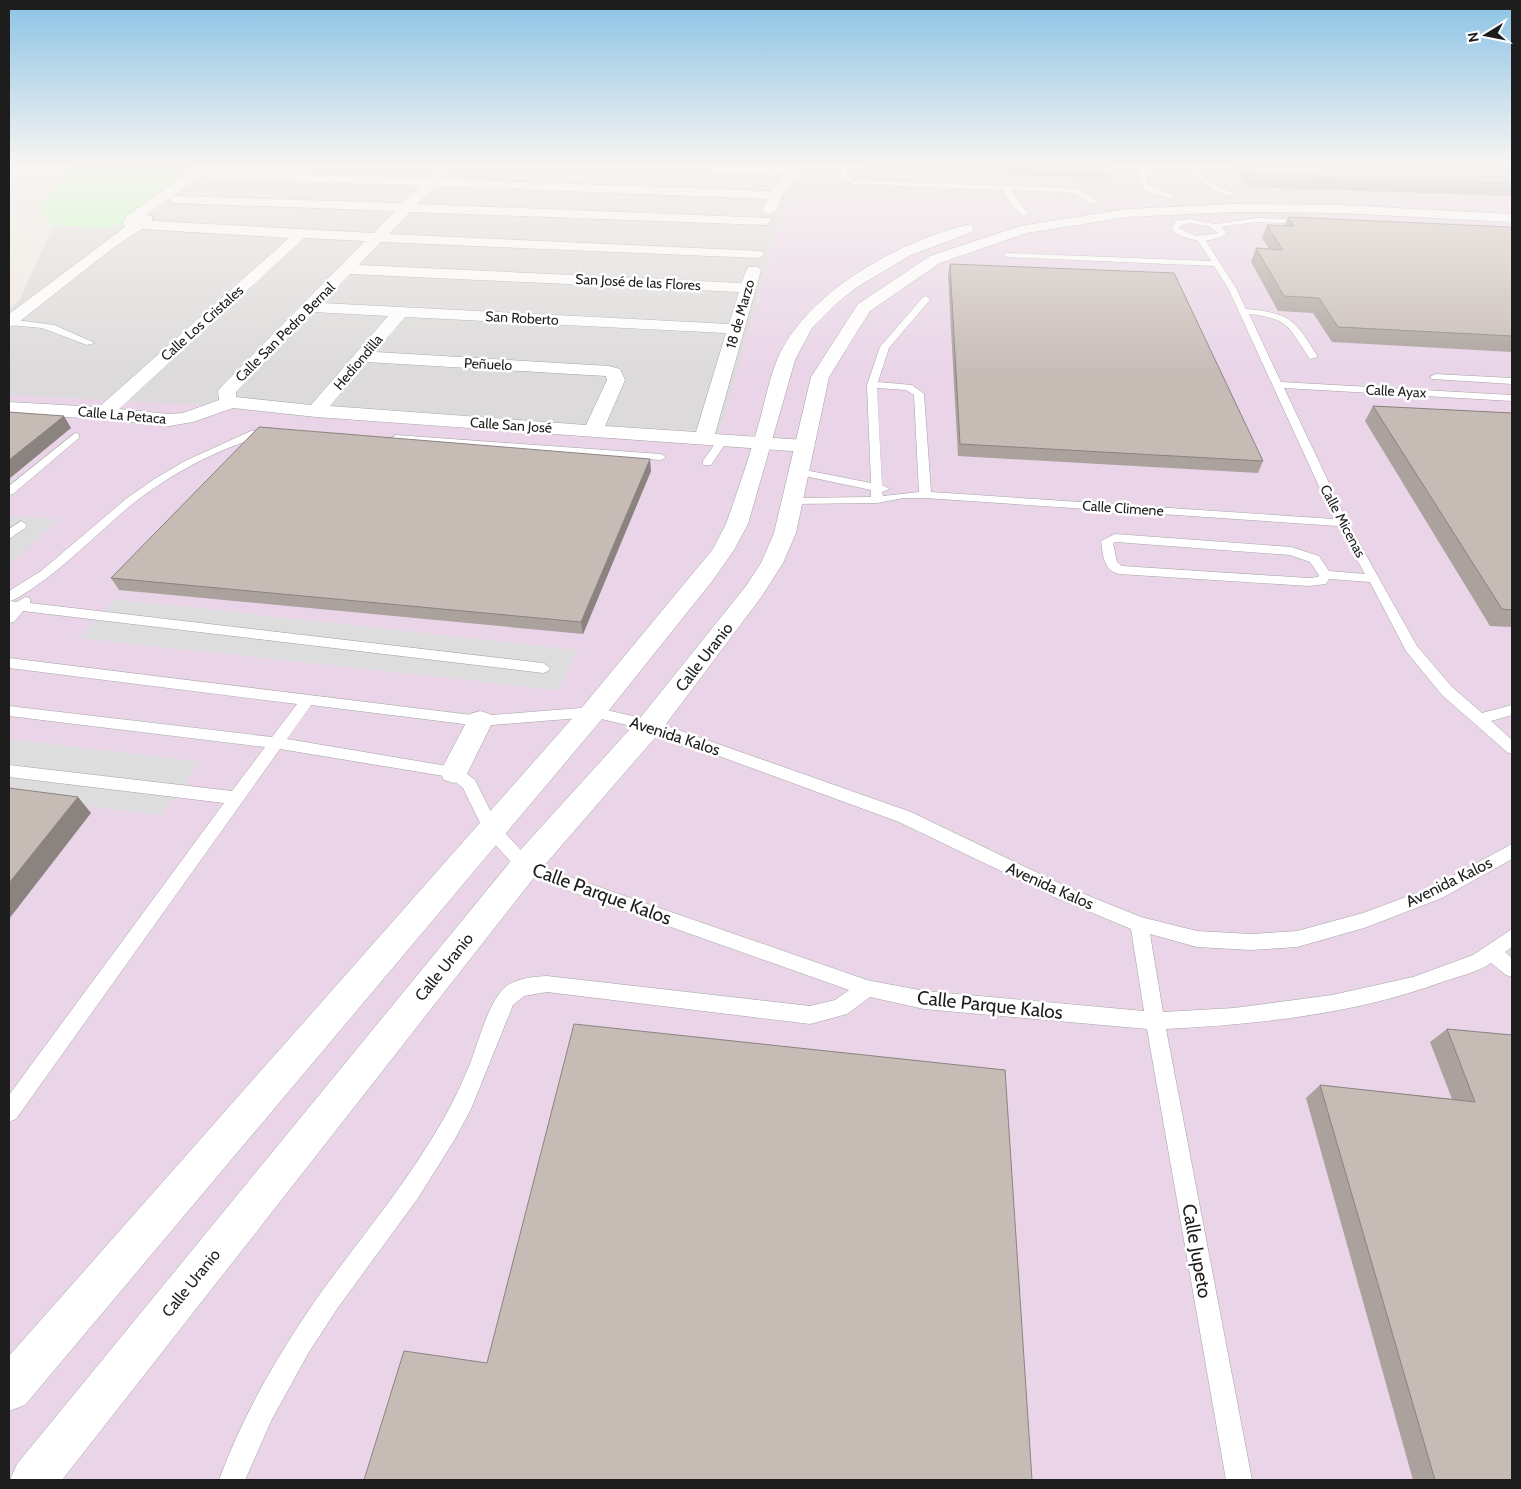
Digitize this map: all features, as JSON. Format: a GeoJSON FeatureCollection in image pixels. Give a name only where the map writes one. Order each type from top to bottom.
{"type":"FeatureCollection","features":[{"type":"Feature","properties":{"kind":"street"},"geometry":{"type":"LineString","coordinates":[[9,322],[121,234]]}},
{"type":"Feature","properties":{"kind":"street","name":"Calle Los Cristales"},"geometry":{"type":"LineString","coordinates":[[104,413],[300,234]]}},
{"type":"Feature","properties":{"kind":"street"},"geometry":{"type":"LineString","coordinates":[[310,234],[757,254]]}},
{"type":"Feature","properties":{"kind":"street","name":"Calle San Pedro Bernal"},"geometry":{"type":"LineString","coordinates":[[230,397],[309,307],[349,269],[380,234]]}},
{"type":"Feature","properties":{"kind":"street"},"geometry":{"type":"LineString","coordinates":[[480,316],[539,234]]}},
{"type":"Feature","properties":{"kind":"street","name":"18 de Marzo"},"geometry":{"type":"LineString","coordinates":[[714,440],[736,329],[762,234]]}},
{"type":"Feature","properties":{"kind":"street","name":"Calle Uranio"},"geometry":{"type":"LineString","coordinates":[[9,1389],[593,712],[724,550],[737,524],[763,443],[786,360],[804,326],[831,300],[852,284],[906,252],[951,234]]}},
{"type":"Feature","properties":{"kind":"street","name":"Calle Uranio"},"geometry":{"type":"LineString","coordinates":[[33,1480],[525,866],[650,725],[754,592],[772,563],[785,534],[794,501],[820,377],[828,354],[842,331],[864,306],[888,287],[926,265],[992,238],[1007,234]]}},
{"type":"Feature","properties":{"kind":"street","name":"San José de las Flores"},"geometry":{"type":"LineString","coordinates":[[349,269],[748,288]]}},
{"type":"Feature","properties":{"kind":"street","name":"San Roberto"},"geometry":{"type":"LineString","coordinates":[[309,307],[736,329]]}},
{"type":"Feature","properties":{"kind":"street","name":"Hediondilla"},"geometry":{"type":"LineString","coordinates":[[316,412],[400,312]]}},
{"type":"Feature","properties":{"kind":"street","name":"Peñuelo"},"geometry":{"type":"LineString","coordinates":[[362,357],[603,370],[614,373],[616,380],[593,431]]}},
{"type":"Feature","properties":{"kind":"street","name":"Calle San José"},"geometry":{"type":"LineString","coordinates":[[230,397],[316,412],[805,446]]}},
{"type":"Feature","properties":{"kind":"street","name":"Calle La Petaca"},"geometry":{"type":"LineString","coordinates":[[9,408],[104,413],[169,420],[186,418],[230,397]]}},
{"type":"Feature","properties":{"kind":"street"},"geometry":{"type":"LineString","coordinates":[[454,772],[480,722]]}},
{"type":"Feature","properties":{"kind":"lane"},"geometry":{"type":"LineString","coordinates":[[1186,234],[1200,238],[1214,238],[1221,234]]}},
{"type":"Feature","properties":{"kind":"lane","name":"Calle Micenas"},"geometry":{"type":"LineString","coordinates":[[1200,238],[1232,288],[1244,311],[1342,523],[1411,648],[1447,691],[1512,748]]}},
{"type":"Feature","properties":{"kind":"lane"},"geometry":{"type":"LineString","coordinates":[[1007,255],[1216,264]]}},
{"type":"Feature","properties":{"kind":"lane"},"geometry":{"type":"LineString","coordinates":[[877,500],[872,385],[885,347],[926,299]]}},
{"type":"Feature","properties":{"kind":"lane"},"geometry":{"type":"LineString","coordinates":[[1244,311],[1270,313],[1285,318],[1292,323],[1313,357]]}},
{"type":"Feature","properties":{"kind":"lane"},"geometry":{"type":"LineString","coordinates":[[9,322],[41,323],[55,327],[90,343]]}},
{"type":"Feature","properties":{"kind":"lane"},"geometry":{"type":"LineString","coordinates":[[1435,376],[1512,380]]}},
{"type":"Feature","properties":{"kind":"lane"},"geometry":{"type":"LineString","coordinates":[[872,385],[908,387],[919,394],[925,495]]}},
{"type":"Feature","properties":{"kind":"lane","name":"Calle Ayax"},"geometry":{"type":"LineString","coordinates":[[1279,385],[1512,398]]}},
{"type":"Feature","properties":{"kind":"lane"},"geometry":{"type":"LineString","coordinates":[[9,619],[15,606],[45,574],[130,500],[189,463],[255,433],[280,431]]}},
{"type":"Feature","properties":{"kind":"lane"},"geometry":{"type":"LineString","coordinates":[[9,492],[75,436]]}},
{"type":"Feature","properties":{"kind":"lane"},"geometry":{"type":"LineString","coordinates":[[388,438],[661,457]]}},
{"type":"Feature","properties":{"kind":"lane"},"geometry":{"type":"LineString","coordinates":[[707,463],[714,440]]}},
{"type":"Feature","properties":{"kind":"lane","name":"Calle Climene"},"geometry":{"type":"LineString","coordinates":[[800,472],[876,486],[904,495]]}},
{"type":"Feature","properties":{"kind":"lane","name":"Calle Climene"},"geometry":{"type":"LineString","coordinates":[[794,501],[877,500],[904,495],[925,495],[1342,523]]}},
{"type":"Feature","properties":{"kind":"lane"},"geometry":{"type":"LineString","coordinates":[[9,535],[21,525]]}},
{"type":"Feature","properties":{"kind":"lane"},"geometry":{"type":"LineString","coordinates":[[1115,538],[1290,551],[1315,559],[1325,575],[1322,581],[1309,582],[1119,570],[1111,563],[1107,541],[1115,538]]}},
{"type":"Feature","properties":{"kind":"lane"},"geometry":{"type":"LineString","coordinates":[[9,597],[45,574]]}},
{"type":"Feature","properties":{"kind":"lane"},"geometry":{"type":"LineString","coordinates":[[1325,575],[1374,578]]}},
{"type":"Feature","properties":{"kind":"lane"},"geometry":{"type":"LineString","coordinates":[[15,606],[543,668]]}},
{"type":"Feature","properties":{"kind":"lane","name":"Avenida Kalos"},"geometry":{"type":"LineString","coordinates":[[9,663],[480,722],[593,712],[650,725],[905,817],[1063,893],[1139,924],[1197,940],[1251,942],[1297,939],[1364,920],[1436,893],[1512,851]]}},
{"type":"Feature","properties":{"kind":"lane"},"geometry":{"type":"LineString","coordinates":[[9,1112],[308,699]]}},
{"type":"Feature","properties":{"kind":"lane"},"geometry":{"type":"LineString","coordinates":[[1479,719],[1512,710]]}},
{"type":"Feature","properties":{"kind":"lane"},"geometry":{"type":"LineString","coordinates":[[9,711],[275,744],[454,772]]}},
{"type":"Feature","properties":{"kind":"lane"},"geometry":{"type":"LineString","coordinates":[[9,771],[236,798]]}},
{"type":"Feature","properties":{"kind":"lane","name":"Calle Parque Kalos"},"geometry":{"type":"LineString","coordinates":[[454,772],[469,784],[491,828],[525,866],[561,881],[867,988],[924,1000],[1155,1021],[1234,1017],[1332,1004],[1413,984],[1479,961],[1512,937]]}},
{"type":"Feature","properties":{"kind":"lane","name":"Calle Jupeto"},"geometry":{"type":"LineString","coordinates":[[1139,924],[1155,1021],[1240,1480]]}},
{"type":"Feature","properties":{"kind":"lane"},"geometry":{"type":"LineString","coordinates":[[1491,952],[1512,969]]}},
{"type":"Feature","properties":{"kind":"lane"},"geometry":{"type":"LineString","coordinates":[[232,1480],[249,1439],[286,1366],[328,1302],[441,1144],[466,1099],[491,1033],[510,994],[521,988],[547,984],[810,1015],[840,1008],[867,988]]}},
{"type":"Feature","properties":{"kind":"shaded area"},"geometry":{"type":"Polygon","coordinates":[[[49,234],[775,234],[720,432],[9,395],[9,309],[19,301],[49,234]]]}},
{"type":"Feature","properties":{"kind":"shaded area"},"geometry":{"type":"Polygon","coordinates":[[[775,234],[1512,234],[1512,1480],[9,1480],[9,395],[720,432],[775,234]]]}},
{"type":"Feature","properties":{"kind":"shaded area"},"geometry":{"type":"Polygon","coordinates":[[[11,516],[59,519],[9,565],[9,518],[11,516]]]}},
{"type":"Feature","properties":{"kind":"shaded area"},"geometry":{"type":"Polygon","coordinates":[[[115,599],[578,650],[559,690],[79,638],[115,599]]]}},
{"type":"Feature","properties":{"kind":"shaded area"},"geometry":{"type":"Polygon","coordinates":[[[9,739],[200,762],[161,815],[9,796],[9,739]]]}},
{"type":"Feature","properties":{"kind":"building"},"geometry":{"type":"Polygon","coordinates":[[[1273,234],[1512,234],[1512,336],[1338,327],[1319,298],[1284,296],[1256,248],[1283,250],[1273,234]]]}},
{"type":"Feature","properties":{"kind":"building"},"geometry":{"type":"Polygon","coordinates":[[[950,264],[1174,273],[1263,461],[960,444],[950,264]]]}},
{"type":"Feature","properties":{"kind":"building"},"geometry":{"type":"Polygon","coordinates":[[[1373,406],[1512,413],[1512,610],[1502,609],[1373,406]]]}},
{"type":"Feature","properties":{"kind":"building"},"geometry":{"type":"Polygon","coordinates":[[[9,412],[64,416],[9,460],[9,412]]]}},
{"type":"Feature","properties":{"kind":"building"},"geometry":{"type":"Polygon","coordinates":[[[259,427],[650,459],[581,622],[111,578],[259,427]]]}},
{"type":"Feature","properties":{"kind":"building"},"geometry":{"type":"Polygon","coordinates":[[[9,788],[78,797],[9,883],[9,788]]]}},
{"type":"Feature","properties":{"kind":"building"},"geometry":{"type":"Polygon","coordinates":[[[574,1024],[1005,1070],[1032,1480],[364,1480],[404,1351],[487,1363],[574,1024]]]}},
{"type":"Feature","properties":{"kind":"building"},"geometry":{"type":"Polygon","coordinates":[[[1447,1029],[1512,1035],[1512,1480],[1435,1480],[1320,1085],[1475,1102],[1447,1029]]]}}]}
